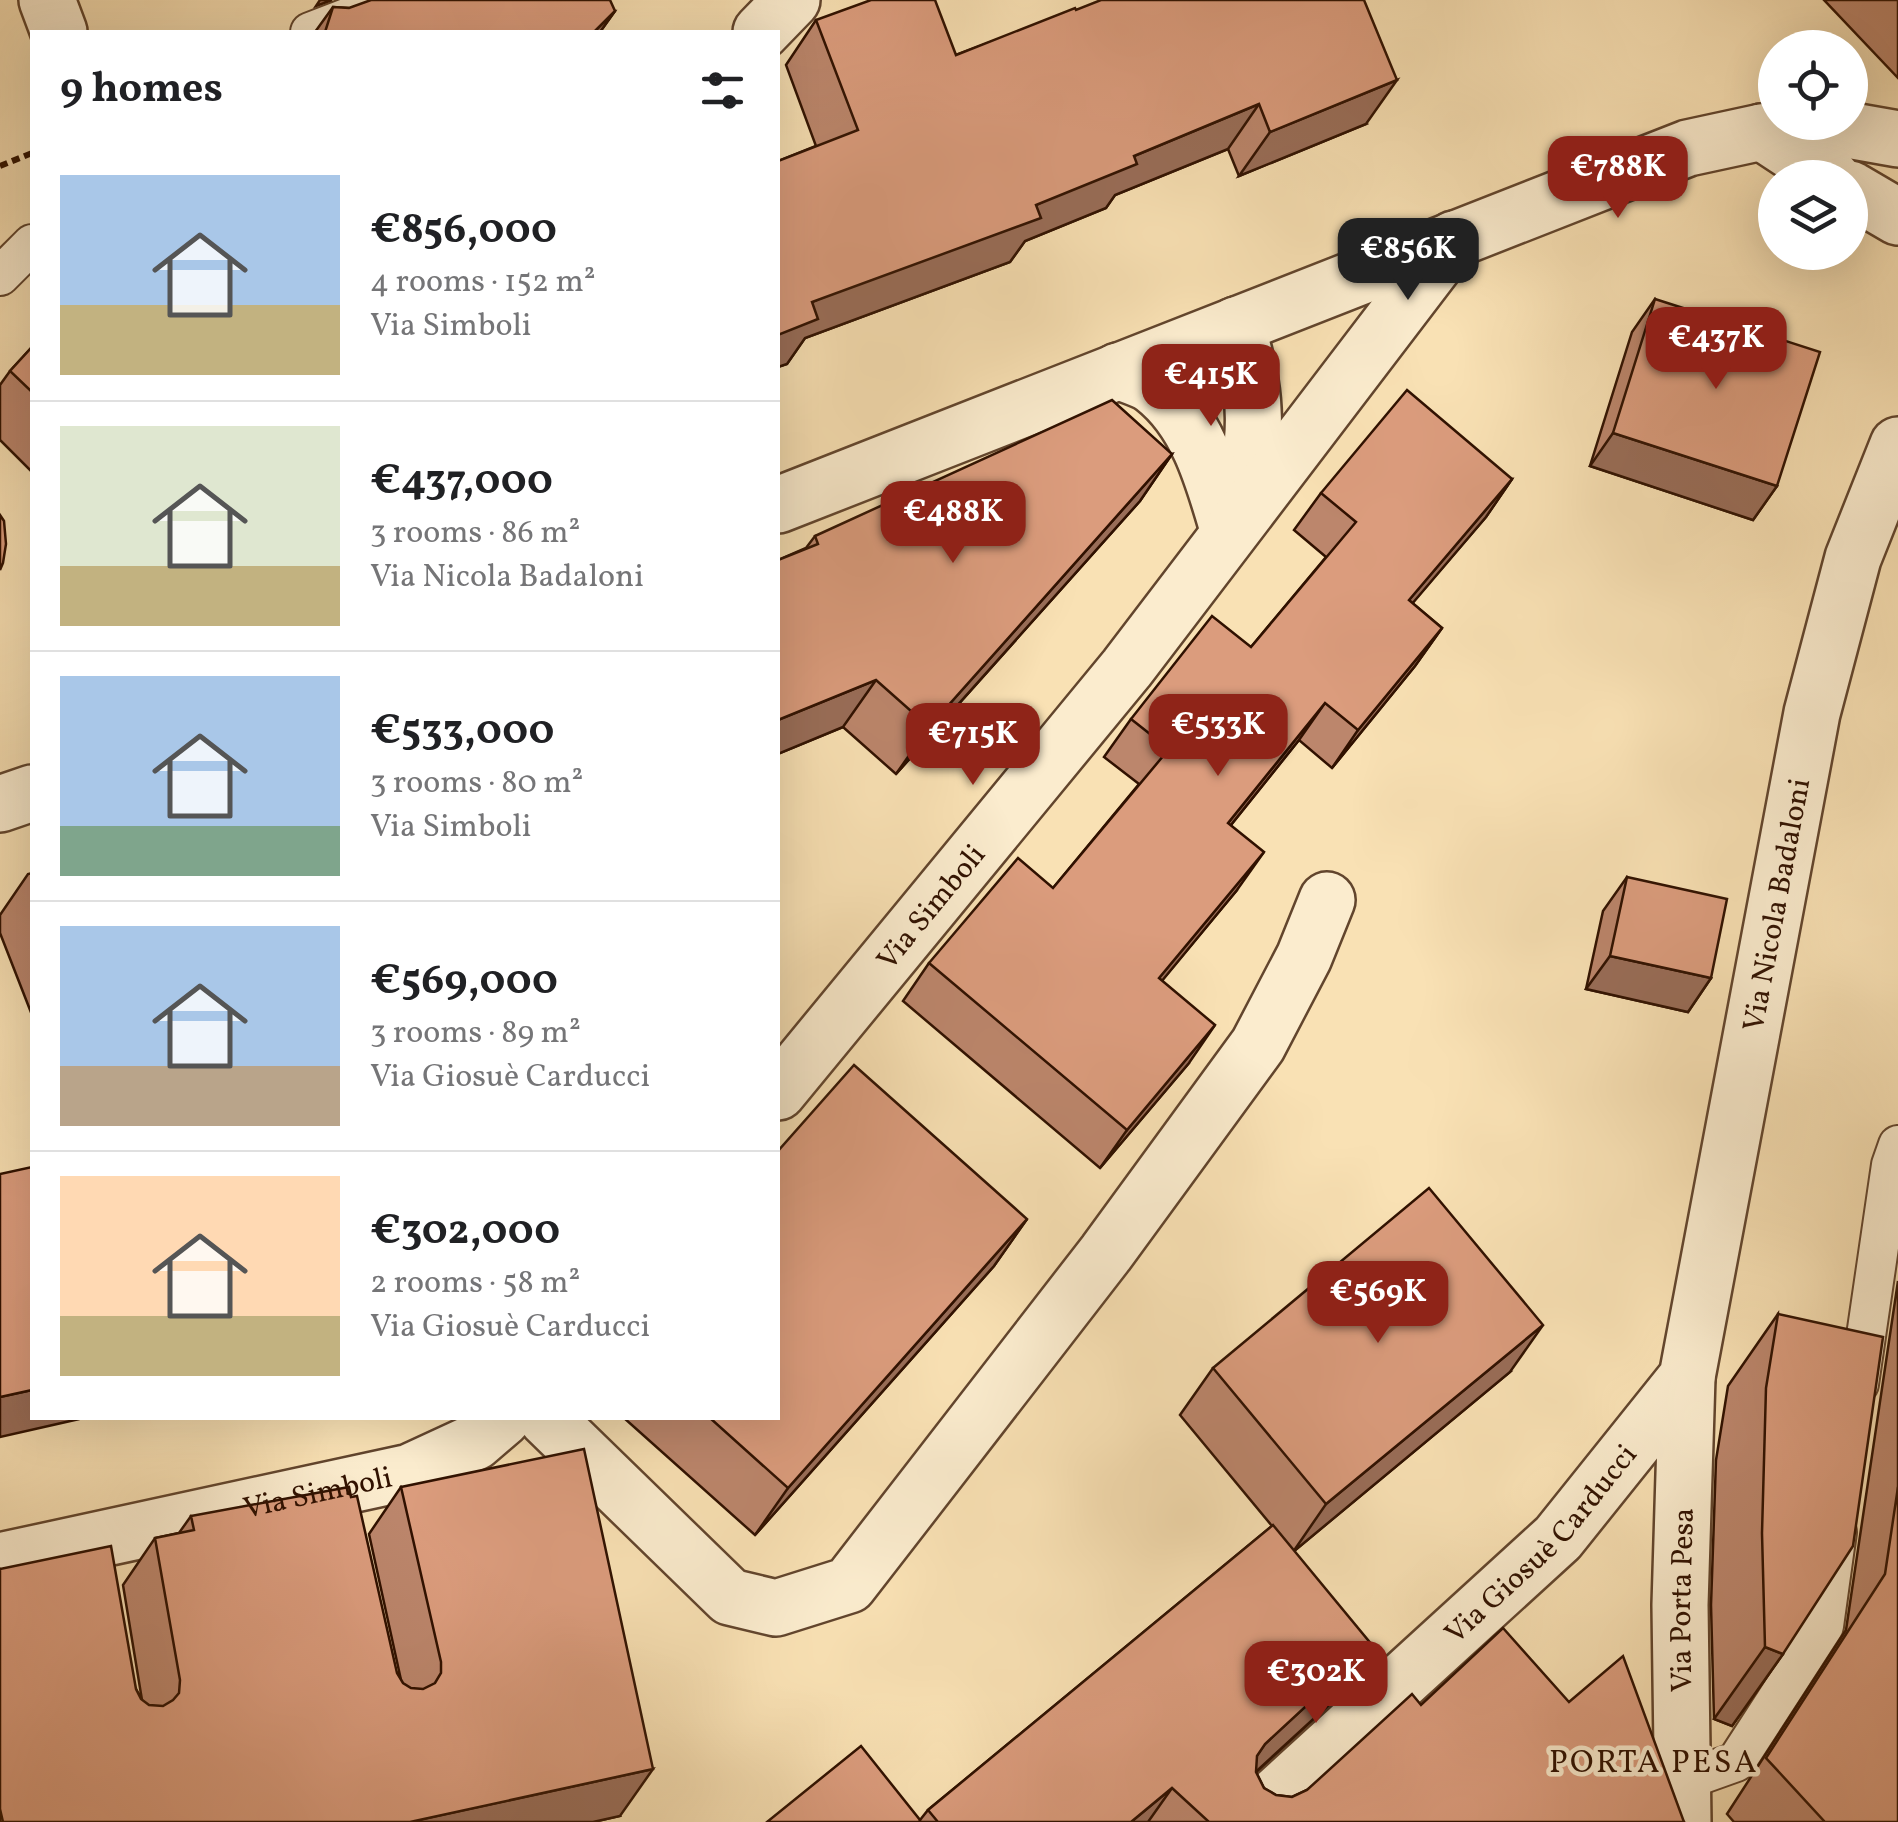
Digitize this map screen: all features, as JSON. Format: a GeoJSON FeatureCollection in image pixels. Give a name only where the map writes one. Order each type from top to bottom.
{"type":"FeatureCollection","features":[{"type":"Feature","properties":{"kind":"street"},"geometry":{"type":"LineString","coordinates":[[47,0],[58,30]]}},
{"type":"Feature","properties":{"kind":"street"},"geometry":{"type":"LineString","coordinates":[[763,30],[792,0]]}},
{"type":"Feature","properties":{"kind":"street"},"geometry":{"type":"LineString","coordinates":[[780,504],[1688,148],[1758,133]]}},
{"type":"Feature","properties":{"kind":"street"},"geometry":{"type":"LineString","coordinates":[[1868,134],[1898,140]]}},
{"type":"Feature","properties":{"kind":"street"},"geometry":{"type":"LineString","coordinates":[[1774,140],[1805,160]]}},
{"type":"Feature","properties":{"kind":"street"},"geometry":{"type":"LineString","coordinates":[[1868,199],[1898,216]]}},
{"type":"Feature","properties":{"kind":"street","name":"Via Simboli"},"geometry":{"type":"LineString","coordinates":[[780,1090],[1127,668],[1454,239]]}},
{"type":"Feature","properties":{"kind":"street"},"geometry":{"type":"LineString","coordinates":[[1330,288],[1352,328],[1349,376]]}},
{"type":"Feature","properties":{"kind":"street","name":"Via Simboli"},"geometry":{"type":"LineString","coordinates":[[1230,532],[1246,483],[1255,420],[1250,369],[1236,326]]}},
{"type":"Feature","properties":{"kind":"street"},"geometry":{"type":"LineString","coordinates":[[1118,371],[1154,386],[1184,420],[1208,462],[1230,532]]}},
{"type":"Feature","properties":{"kind":"street","name":"Via Nicola Badaloni"},"geometry":{"type":"LineString","coordinates":[[1687,1376],[1812,713],[1853,558],[1898,444]]}},
{"type":"Feature","properties":{"kind":"street"},"geometry":{"type":"LineString","coordinates":[[0,804],[30,794]]}},
{"type":"Feature","properties":{"kind":"street"},"geometry":{"type":"LineString","coordinates":[[548,1420],[730,1596],[776,1608],[849,1585],[1106,1252],[1258,1045],[1304,957],[1327,900]]}},
{"type":"Feature","properties":{"kind":"street","name":"Via Porta Pesa"},"geometry":{"type":"LineString","coordinates":[[1682,1802],[1680,1604],[1687,1376]]}},
{"type":"Feature","properties":{"kind":"street","name":"Via Giosuè Carducci"},"geometry":{"type":"LineString","coordinates":[[1247,1822],[1558,1538],[1687,1376]]}},
{"type":"Feature","properties":{"kind":"street","name":"Via Simboli"},"geometry":{"type":"LineString","coordinates":[[0,1561],[96,1559],[340,1506],[475,1442],[501,1420]]}},
{"type":"Feature","properties":{"kind":"lane"},"geometry":{"type":"LineString","coordinates":[[315,30],[392,0]]}},
{"type":"Feature","properties":{"kind":"lane"},"geometry":{"type":"LineString","coordinates":[[0,276],[30,246]]}},
{"type":"Feature","properties":{"kind":"lane"},"geometry":{"type":"LineString","coordinates":[[1854,1415],[1890,1165],[1898,1145]]}},
{"type":"Feature","properties":{"kind":"lane"},"geometry":{"type":"LineString","coordinates":[[1682,1802],[1736,1762],[1824,1626],[1843,1492]]}},
{"type":"Feature","properties":{"kind":"path"},"geometry":{"type":"LineString","coordinates":[[0,166],[30,154]]}},
{"type":"Feature","properties":{"kind":"building"},"geometry":{"type":"Polygon","coordinates":[[[371,0],[610,0],[615,11],[596,30],[326,30],[333,7],[349,8],[371,0]]]}},
{"type":"Feature","properties":{"kind":"building"},"geometry":{"type":"Polygon","coordinates":[[[871,0],[935,0],[956,55],[1101,0],[1364,0],[1397,80],[1270,132],[1259,104],[1134,156],[1137,164],[1036,205],[1041,218],[812,302],[818,319],[780,334],[780,160],[858,130],[816,20],[871,0]]]}},
{"type":"Feature","properties":{"kind":"building"},"geometry":{"type":"Polygon","coordinates":[[[1655,299],[1820,352],[1777,486],[1613,433],[1655,299]]]}},
{"type":"Feature","properties":{"kind":"building"},"geometry":{"type":"Polygon","coordinates":[[[30,349],[30,390],[10,371],[30,349]]]}},
{"type":"Feature","properties":{"kind":"building"},"geometry":{"type":"Polygon","coordinates":[[[1407,390],[1512,479],[1409,600],[1442,628],[1358,730],[1325,703],[1228,823],[1264,852],[1159,978],[1215,1025],[1127,1130],[929,963],[1018,858],[1053,888],[1169,749],[1131,719],[1212,616],[1251,647],[1356,522],[1321,493],[1407,390]]]}},
{"type":"Feature","properties":{"kind":"building"},"geometry":{"type":"Polygon","coordinates":[[[1112,400],[1172,454],[929,727],[876,680],[780,719],[780,559],[818,544],[815,536],[1112,400]]]}},
{"type":"Feature","properties":{"kind":"building"},"geometry":{"type":"Polygon","coordinates":[[[0,515],[6,544],[0,570],[0,515]]]}},
{"type":"Feature","properties":{"kind":"building"},"geometry":{"type":"Polygon","coordinates":[[[1627,877],[1727,899],[1711,978],[1610,956],[1627,877]]]}},
{"type":"Feature","properties":{"kind":"building"},"geometry":{"type":"Polygon","coordinates":[[[854,1065],[1027,1219],[788,1488],[712,1420],[780,1420],[780,1149],[854,1065]]]}},
{"type":"Feature","properties":{"kind":"building"},"geometry":{"type":"Polygon","coordinates":[[[30,1167],[30,1390],[0,1397],[0,1174],[30,1167]]]}},
{"type":"Feature","properties":{"kind":"building"},"geometry":{"type":"Polygon","coordinates":[[[1429,1188],[1543,1325],[1326,1504],[1213,1368],[1429,1188]]]}},
{"type":"Feature","properties":{"kind":"building"},"geometry":{"type":"Polygon","coordinates":[[[1778,1314],[1883,1337],[1853,1546],[1783,1654],[1765,1647],[1762,1533],[1766,1388],[1778,1314]]]}},
{"type":"Feature","properties":{"kind":"building"},"geometry":{"type":"Polygon","coordinates":[[[584,1449],[653,1769],[410,1822],[3,1822],[0,1569],[111,1546],[136,1689],[149,1705],[163,1706],[179,1693],[180,1680],[155,1538],[194,1530],[191,1516],[349,1487],[351,1497],[357,1496],[397,1673],[411,1688],[423,1689],[435,1683],[441,1673],[441,1662],[401,1487],[584,1449]]]}},
{"type":"Feature","properties":{"kind":"building"},"geometry":{"type":"Polygon","coordinates":[[[1898,1487],[1898,1822],[1825,1822],[1766,1758],[1885,1574],[1898,1487]]]}},
{"type":"Feature","properties":{"kind":"building"},"geometry":{"type":"Polygon","coordinates":[[[1273,1525],[1372,1645],[1265,1744],[1257,1756],[1256,1772],[1264,1788],[1292,1797],[1307,1790],[1412,1694],[1421,1705],[1503,1628],[1569,1702],[1623,1656],[1684,1822],[1209,1822],[1172,1788],[1131,1822],[938,1822],[928,1810],[1273,1525]]]}},
{"type":"Feature","properties":{"kind":"building"},"geometry":{"type":"Polygon","coordinates":[[[861,1746],[919,1822],[767,1822],[861,1746]]]}},
{"type":"Feature","properties":{"kind":"district","name":"PORTA PESA"},"geometry":{"type":"Point","coordinates":[1654,1761]}}]}
